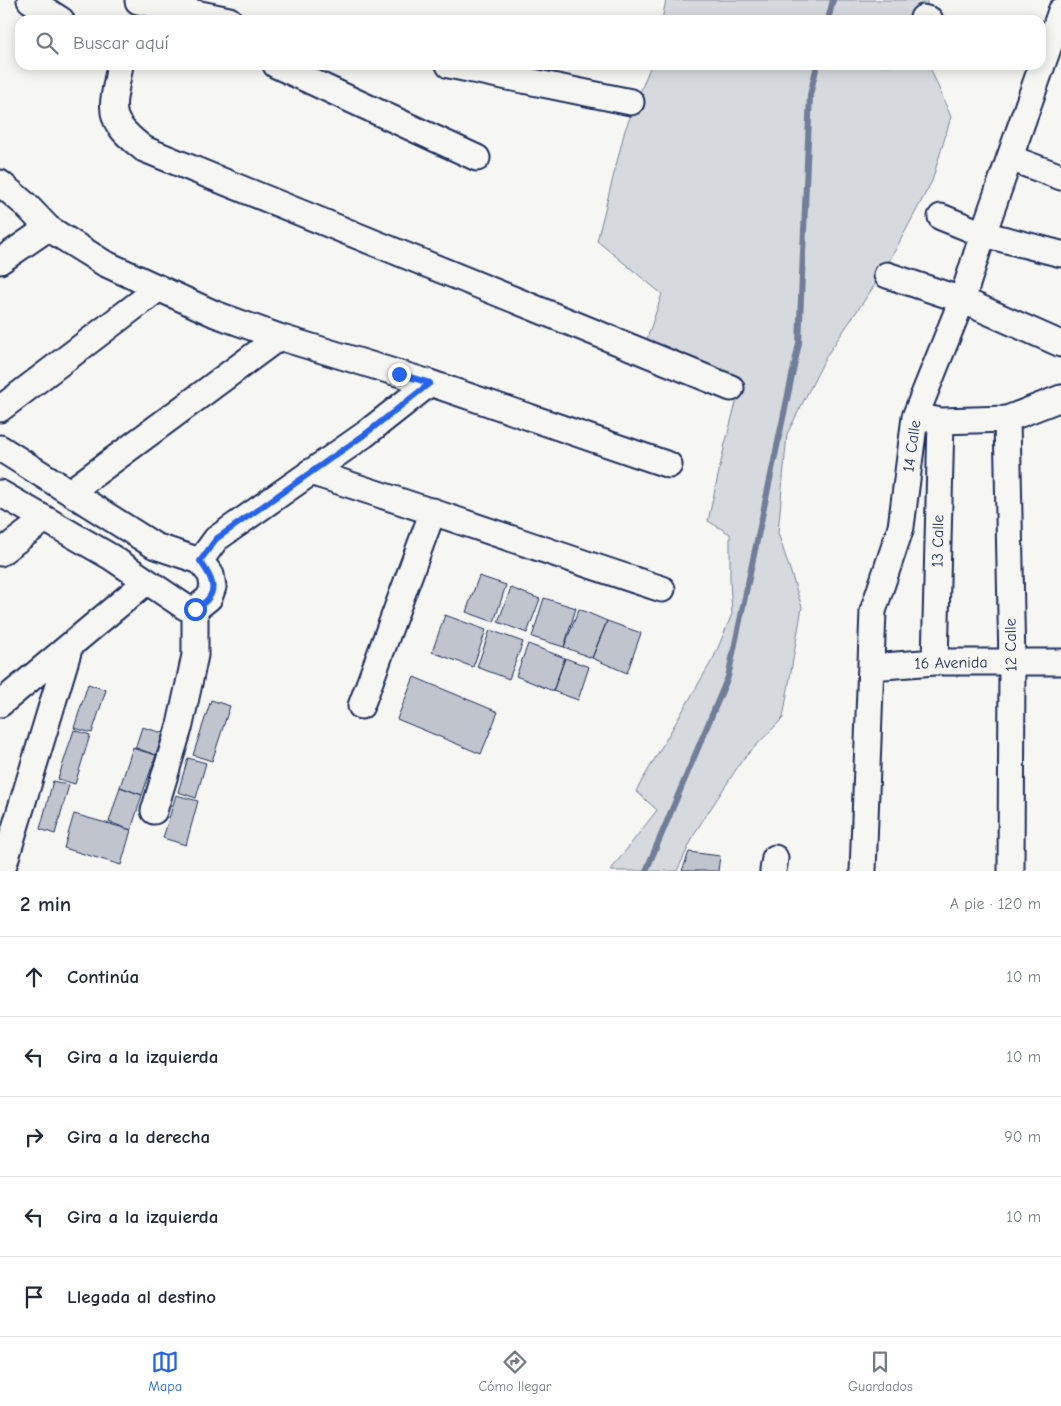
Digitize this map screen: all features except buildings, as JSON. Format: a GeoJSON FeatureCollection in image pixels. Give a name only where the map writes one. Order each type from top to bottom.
{"type":"FeatureCollection","features":[{"type":"Feature","properties":{"kind":"street"},"geometry":{"type":"LineString","coordinates":[[30,0],[53,15]]}},
{"type":"Feature","properties":{"kind":"street"},"geometry":{"type":"LineString","coordinates":[[137,7],[162,15]]}},
{"type":"Feature","properties":{"kind":"street"},"geometry":{"type":"LineString","coordinates":[[137,7],[194,15]]}},
{"type":"Feature","properties":{"kind":"street","name":"14 Calle"},"geometry":{"type":"LineString","coordinates":[[1049,58],[1061,12]]}},
{"type":"Feature","properties":{"kind":"street"},"geometry":{"type":"LineString","coordinates":[[119,70],[113,104],[114,120],[125,135],[144,149],[731,388]]}},
{"type":"Feature","properties":{"kind":"street"},"geometry":{"type":"LineString","coordinates":[[287,70],[477,158]]}},
{"type":"Feature","properties":{"kind":"street"},"geometry":{"type":"LineString","coordinates":[[474,70],[631,102]]}},
{"type":"Feature","properties":{"kind":"street","name":"14 Calle"},"geometry":{"type":"LineString","coordinates":[[863,871],[873,611],[902,527],[915,416],[962,300],[1010,158],[1044,70]]}},
{"type":"Feature","properties":{"kind":"street"},"geometry":{"type":"LineString","coordinates":[[1010,158],[1061,177]]}},
{"type":"Feature","properties":{"kind":"street"},"geometry":{"type":"LineString","coordinates":[[0,183],[26,204],[48,228],[104,263],[215,314],[279,337],[430,383],[669,466]]}},
{"type":"Feature","properties":{"kind":"street"},"geometry":{"type":"LineString","coordinates":[[941,217],[983,234],[1058,246]]}},
{"type":"Feature","properties":{"kind":"street"},"geometry":{"type":"LineString","coordinates":[[0,261],[48,228]]}},
{"type":"Feature","properties":{"kind":"street"},"geometry":{"type":"LineString","coordinates":[[886,275],[962,300],[1061,344]]}},
{"type":"Feature","properties":{"kind":"street"},"geometry":{"type":"LineString","coordinates":[[0,409],[160,288]]}},
{"type":"Feature","properties":{"kind":"street"},"geometry":{"type":"LineString","coordinates":[[70,492],[279,337]]}},
{"type":"Feature","properties":{"kind":"street"},"geometry":{"type":"LineString","coordinates":[[200,561],[216,539],[364,435],[430,383]]}},
{"type":"Feature","properties":{"kind":"street"},"geometry":{"type":"LineString","coordinates":[[915,416],[941,421],[1007,419],[1061,398]]}},
{"type":"Feature","properties":{"kind":"street","name":"12 Calle"},"geometry":{"type":"LineString","coordinates":[[1007,419],[1012,663],[1011,871]]}},
{"type":"Feature","properties":{"kind":"street","name":"13 Calle"},"geometry":{"type":"LineString","coordinates":[[935,662],[941,421]]}},
{"type":"Feature","properties":{"kind":"street"},"geometry":{"type":"LineString","coordinates":[[0,448],[155,546],[200,561],[211,575],[213,587],[210,598],[195,609]]}},
{"type":"Feature","properties":{"kind":"street"},"geometry":{"type":"LineString","coordinates":[[310,472],[433,511],[546,552],[662,589]]}},
{"type":"Feature","properties":{"kind":"street"},"geometry":{"type":"LineString","coordinates":[[0,493],[111,557],[168,598],[195,609]]}},
{"type":"Feature","properties":{"kind":"street"},"geometry":{"type":"LineString","coordinates":[[361,706],[433,511]]}},
{"type":"Feature","properties":{"kind":"street"},"geometry":{"type":"LineString","coordinates":[[0,553],[44,520]]}},
{"type":"Feature","properties":{"kind":"street"},"geometry":{"type":"LineString","coordinates":[[0,704],[69,649],[146,582]]}},
{"type":"Feature","properties":{"kind":"street"},"geometry":{"type":"LineString","coordinates":[[154,811],[180,725],[192,671],[195,655],[195,609]]}},
{"type":"Feature","properties":{"kind":"street"},"geometry":{"type":"LineString","coordinates":[[2,871],[69,649]]}},
{"type":"Feature","properties":{"kind":"street","name":"16 Avenida"},"geometry":{"type":"LineString","coordinates":[[872,667],[935,662],[1061,662]]}},
{"type":"Feature","properties":{"kind":"shaded area"},"geometry":{"type":"Polygon","coordinates":[[[666,0],[927,0],[927,15],[663,15],[666,0]]]}},
{"type":"Feature","properties":{"kind":"shaded area"},"geometry":{"type":"Polygon","coordinates":[[[649,70],[931,70],[951,117],[932,181],[883,273],[827,355],[787,434],[778,533],[802,607],[783,718],[743,759],[696,831],[677,871],[610,871],[657,810],[636,791],[714,657],[732,614],[730,534],[708,521],[725,444],[742,380],[646,342],[662,294],[597,241],[625,130],[649,70]]]}},
{"type":"Feature","properties":{"kind":"waterway"},"geometry":{"type":"LineString","coordinates":[[829,15],[833,0]]}},
{"type":"Feature","properties":{"kind":"waterway"},"geometry":{"type":"LineString","coordinates":[[646,871],[728,677],[799,343],[810,95],[816,70]]}},
{"type":"Feature","properties":{"kind":"route"},"geometry":{"type":"LineString","coordinates":[[195,609],[210,598],[213,587],[211,575],[200,561],[216,539],[364,435],[430,383],[399,374]]}}]}
